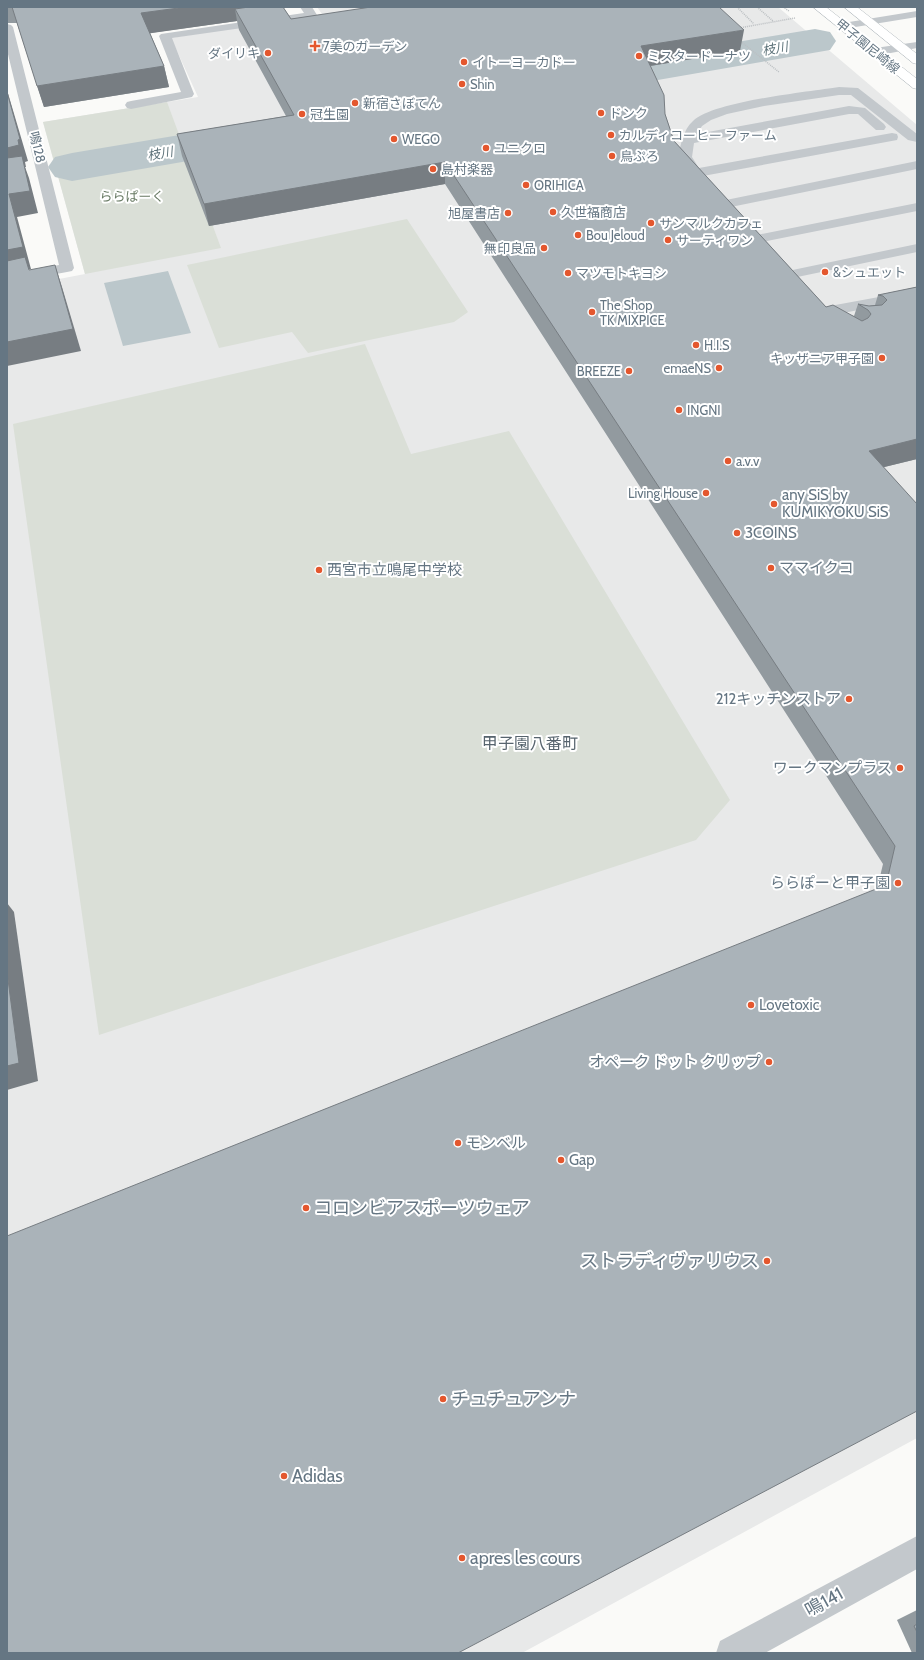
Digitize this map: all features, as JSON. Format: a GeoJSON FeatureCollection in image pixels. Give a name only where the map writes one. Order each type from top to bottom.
{"type":"FeatureCollection","features":[{"type":"Feature","properties":{"kind":"main road","name":"甲子園尼崎線"},"geometry":{"type":"LineString","coordinates":[[819,7],[917,85]]}},
{"type":"Feature","properties":{"kind":"main road","name":"甲子園尼崎線"},"geometry":{"type":"LineString","coordinates":[[850,7],[917,60]]}},
{"type":"Feature","properties":{"kind":"street"},"geometry":{"type":"LineString","coordinates":[[131,105],[188,94],[165,36],[308,11]]}},
{"type":"Feature","properties":{"kind":"street"},"geometry":{"type":"LineString","coordinates":[[843,26],[917,14]]}},
{"type":"Feature","properties":{"kind":"street","name":"鳴128"},"geometry":{"type":"LineString","coordinates":[[7,27],[44,170],[67,268],[7,279]]}},
{"type":"Feature","properties":{"kind":"street"},"geometry":{"type":"LineString","coordinates":[[875,52],[917,45]]}},
{"type":"Feature","properties":{"kind":"street"},"geometry":{"type":"LineString","coordinates":[[731,216],[695,173],[685,157],[688,140],[698,122],[718,112],[839,91],[854,91],[868,100],[913,137],[915,144]]}},
{"type":"Feature","properties":{"kind":"street"},"geometry":{"type":"LineString","coordinates":[[688,140],[849,110],[861,111],[892,137],[915,144]]}},
{"type":"Feature","properties":{"kind":"street"},"geometry":{"type":"LineString","coordinates":[[695,173],[892,137]]}},
{"type":"Feature","properties":{"kind":"street"},"geometry":{"type":"LineString","coordinates":[[713,196],[917,165]]}},
{"type":"Feature","properties":{"kind":"street"},"geometry":{"type":"LineString","coordinates":[[29,172],[44,170]]}},
{"type":"Feature","properties":{"kind":"street"},"geometry":{"type":"LineString","coordinates":[[752,240],[917,206]]}},
{"type":"Feature","properties":{"kind":"street"},"geometry":{"type":"LineString","coordinates":[[742,228],[762,252]]}},
{"type":"Feature","properties":{"kind":"street"},"geometry":{"type":"LineString","coordinates":[[783,276],[917,248]]}},
{"type":"Feature","properties":{"kind":"street"},"geometry":{"type":"LineString","coordinates":[[773,264],[793,286]]}},
{"type":"Feature","properties":{"kind":"street"},"geometry":{"type":"LineString","coordinates":[[849,321],[819,313],[917,294]]}},
{"type":"Feature","properties":{"kind":"street","name":"鳴141"},"geometry":{"type":"LineString","coordinates":[[732,1653],[917,1552]]}},
{"type":"Feature","properties":{"kind":"path"},"geometry":{"type":"LineString","coordinates":[[737,7],[755,25]]}},
{"type":"Feature","properties":{"kind":"path"},"geometry":{"type":"LineString","coordinates":[[757,7],[774,22]]}},
{"type":"Feature","properties":{"kind":"path"},"geometry":{"type":"LineString","coordinates":[[736,32],[739,27],[797,18]]}},
{"type":"Feature","properties":{"kind":"path"},"geometry":{"type":"LineString","coordinates":[[733,37],[751,48],[768,62]]}},
{"type":"Feature","properties":{"kind":"shaded area"},"geometry":{"type":"Polygon","coordinates":[[[317,7],[778,7],[917,125],[917,1438],[522,1653],[7,1653],[7,289],[85,274],[43,122],[198,97],[171,38],[322,14],[317,7]]]}},
{"type":"Feature","properties":{"kind":"shaded area"},"geometry":{"type":"Polygon","coordinates":[[[168,271],[191,333],[123,346],[104,283],[168,271]]]}},
{"type":"Feature","properties":{"kind":"green space","name":"ららぱーく"},"geometry":{"type":"Polygon","coordinates":[[[167,102],[221,248],[85,274],[43,122],[167,102]]]}},
{"type":"Feature","properties":{"kind":"green space"},"geometry":{"type":"Polygon","coordinates":[[[407,219],[468,312],[454,322],[308,353],[292,332],[219,348],[187,265],[407,219]]]}},
{"type":"Feature","properties":{"kind":"green space","name":"西宮市立鳴尾中学校"},"geometry":{"type":"Polygon","coordinates":[[[365,344],[411,454],[509,431],[730,800],[696,840],[99,1035],[13,424],[365,344]]]}},
{"type":"Feature","properties":{"kind":"building"},"geometry":{"type":"Polygon","coordinates":[[[12,7],[186,7],[141,13],[164,66],[37,86],[12,7]]]}},
{"type":"Feature","properties":{"kind":"building","name":"ららぽーと甲子園"},"geometry":{"type":"Polygon","coordinates":[[[249,7],[283,7],[291,19],[371,7],[719,7],[744,30],[641,46],[664,95],[665,114],[674,141],[826,307],[833,305],[862,321],[868,318],[871,314],[868,310],[858,304],[869,306],[882,305],[887,300],[883,296],[878,295],[917,287],[917,439],[869,451],[917,504],[917,1411],[458,1653],[7,1653],[7,1236],[886,885],[895,846],[445,162],[204,204],[177,134],[294,115],[235,9],[249,7]]]}},
{"type":"Feature","properties":{"kind":"building"},"geometry":{"type":"Polygon","coordinates":[[[7,92],[20,139],[18,140],[19,145],[7,148],[7,92]]]}},
{"type":"Feature","properties":{"kind":"building"},"geometry":{"type":"Polygon","coordinates":[[[22,156],[30,191],[9,194],[23,247],[7,250],[7,158],[22,156]]]}},
{"type":"Feature","properties":{"kind":"building"},"geometry":{"type":"Polygon","coordinates":[[[25,257],[29,270],[55,265],[73,329],[7,342],[7,261],[25,257]]]}},
{"type":"Feature","properties":{"kind":"building"},"geometry":{"type":"Polygon","coordinates":[[[7,972],[19,1063],[7,1066],[7,972]]]}},
{"type":"Feature","properties":{"kind":"building"},"geometry":{"type":"Polygon","coordinates":[[[917,1624],[917,1632],[914,1626],[917,1624]]]}},
{"type":"Feature","properties":{"kind":"waterway","name":"枝川"},"geometry":{"type":"LineString","coordinates":[[543,87],[815,41]]}},
{"type":"Feature","properties":{"kind":"waterway","name":"枝川"},"geometry":{"type":"LineString","coordinates":[[72,167],[288,131]]}},
{"type":"Feature","properties":{"kind":"place","name":"7美のガーデン"},"geometry":{"type":"Point","coordinates":[315,46]}},
{"type":"Feature","properties":{"kind":"place","name":"ダイリキ"},"geometry":{"type":"Point","coordinates":[268,53]}},
{"type":"Feature","properties":{"kind":"place","name":"ミスタードーナツ"},"geometry":{"type":"Point","coordinates":[639,56]}},
{"type":"Feature","properties":{"kind":"place","name":"イトーヨーカドー"},"geometry":{"type":"Point","coordinates":[464,62]}},
{"type":"Feature","properties":{"kind":"place","name":"Shin"},"geometry":{"type":"Point","coordinates":[462,84]}},
{"type":"Feature","properties":{"kind":"place","name":"新宿さぼてん"},"geometry":{"type":"Point","coordinates":[355,103]}},
{"type":"Feature","properties":{"kind":"place","name":"ドンク"},"geometry":{"type":"Point","coordinates":[601,113]}},
{"type":"Feature","properties":{"kind":"place","name":"冠生園"},"geometry":{"type":"Point","coordinates":[302,114]}},
{"type":"Feature","properties":{"kind":"place","name":"カルディコーヒー ファーム"},"geometry":{"type":"Point","coordinates":[611,135]}},
{"type":"Feature","properties":{"kind":"place","name":"WEGO"},"geometry":{"type":"Point","coordinates":[394,139]}},
{"type":"Feature","properties":{"kind":"place","name":"ユニクロ"},"geometry":{"type":"Point","coordinates":[486,148]}},
{"type":"Feature","properties":{"kind":"place","name":"鳥ぷろ"},"geometry":{"type":"Point","coordinates":[612,156]}},
{"type":"Feature","properties":{"kind":"place","name":"島村楽器"},"geometry":{"type":"Point","coordinates":[433,169]}},
{"type":"Feature","properties":{"kind":"place","name":"ORIHICA"},"geometry":{"type":"Point","coordinates":[526,185]}},
{"type":"Feature","properties":{"kind":"place","name":"久世福商店"},"geometry":{"type":"Point","coordinates":[553,212]}},
{"type":"Feature","properties":{"kind":"place","name":"旭屋書店"},"geometry":{"type":"Point","coordinates":[508,213]}},
{"type":"Feature","properties":{"kind":"place","name":"サンマルクカフェ"},"geometry":{"type":"Point","coordinates":[651,223]}},
{"type":"Feature","properties":{"kind":"place","name":"Bou Jeloud"},"geometry":{"type":"Point","coordinates":[578,235]}},
{"type":"Feature","properties":{"kind":"place","name":"サーティワン"},"geometry":{"type":"Point","coordinates":[668,240]}},
{"type":"Feature","properties":{"kind":"place","name":"無印良品"},"geometry":{"type":"Point","coordinates":[544,248]}},
{"type":"Feature","properties":{"kind":"place","name":"&シュエット"},"geometry":{"type":"Point","coordinates":[825,272]}},
{"type":"Feature","properties":{"kind":"place","name":"マツモトキヨシ"},"geometry":{"type":"Point","coordinates":[568,273]}},
{"type":"Feature","properties":{"kind":"place","name":"The Shop TK MIXPICE"},"geometry":{"type":"Point","coordinates":[592,312]}},
{"type":"Feature","properties":{"kind":"place","name":"H.I.S"},"geometry":{"type":"Point","coordinates":[696,345]}},
{"type":"Feature","properties":{"kind":"place","name":"キッザニア甲子園"},"geometry":{"type":"Point","coordinates":[882,358]}},
{"type":"Feature","properties":{"kind":"place","name":"emaeNS"},"geometry":{"type":"Point","coordinates":[719,368]}},
{"type":"Feature","properties":{"kind":"place","name":"BREEZE"},"geometry":{"type":"Point","coordinates":[629,371]}},
{"type":"Feature","properties":{"kind":"place","name":"INGNI"},"geometry":{"type":"Point","coordinates":[679,410]}},
{"type":"Feature","properties":{"kind":"place","name":"a.v.v"},"geometry":{"type":"Point","coordinates":[728,461]}},
{"type":"Feature","properties":{"kind":"place","name":"Living House"},"geometry":{"type":"Point","coordinates":[706,493]}},
{"type":"Feature","properties":{"kind":"place","name":"any SiS by KUMIKYOKU SiS"},"geometry":{"type":"Point","coordinates":[774,504]}},
{"type":"Feature","properties":{"kind":"place","name":"3COINS"},"geometry":{"type":"Point","coordinates":[737,533]}},
{"type":"Feature","properties":{"kind":"place","name":"ママイクコ"},"geometry":{"type":"Point","coordinates":[771,568]}},
{"type":"Feature","properties":{"kind":"place","name":"西宮市立鳴尾中学校"},"geometry":{"type":"Point","coordinates":[319,570]}},
{"type":"Feature","properties":{"kind":"place","name":"212キッチンストア"},"geometry":{"type":"Point","coordinates":[849,699]}},
{"type":"Feature","properties":{"kind":"place","name":"ワークマンプラス"},"geometry":{"type":"Point","coordinates":[900,768]}},
{"type":"Feature","properties":{"kind":"place","name":"ららぽーと甲子園"},"geometry":{"type":"Point","coordinates":[898,883]}},
{"type":"Feature","properties":{"kind":"place","name":"Lovetoxic"},"geometry":{"type":"Point","coordinates":[751,1005]}},
{"type":"Feature","properties":{"kind":"place","name":"オペーク ドット クリップ"},"geometry":{"type":"Point","coordinates":[769,1062]}},
{"type":"Feature","properties":{"kind":"place","name":"モンベル"},"geometry":{"type":"Point","coordinates":[458,1143]}},
{"type":"Feature","properties":{"kind":"place","name":"Gap"},"geometry":{"type":"Point","coordinates":[561,1160]}},
{"type":"Feature","properties":{"kind":"place","name":"コロンビアスポーツウェア"},"geometry":{"type":"Point","coordinates":[306,1208]}},
{"type":"Feature","properties":{"kind":"place","name":"ストラディヴァリウス"},"geometry":{"type":"Point","coordinates":[767,1261]}},
{"type":"Feature","properties":{"kind":"place","name":"チュチュアンナ"},"geometry":{"type":"Point","coordinates":[443,1399]}},
{"type":"Feature","properties":{"kind":"place","name":"Adidas"},"geometry":{"type":"Point","coordinates":[284,1476]}},
{"type":"Feature","properties":{"kind":"place","name":"apres les cours"},"geometry":{"type":"Point","coordinates":[462,1558]}},
{"type":"Feature","properties":{"kind":"district","name":"甲子園八番町"},"geometry":{"type":"Point","coordinates":[530,743]}}]}
